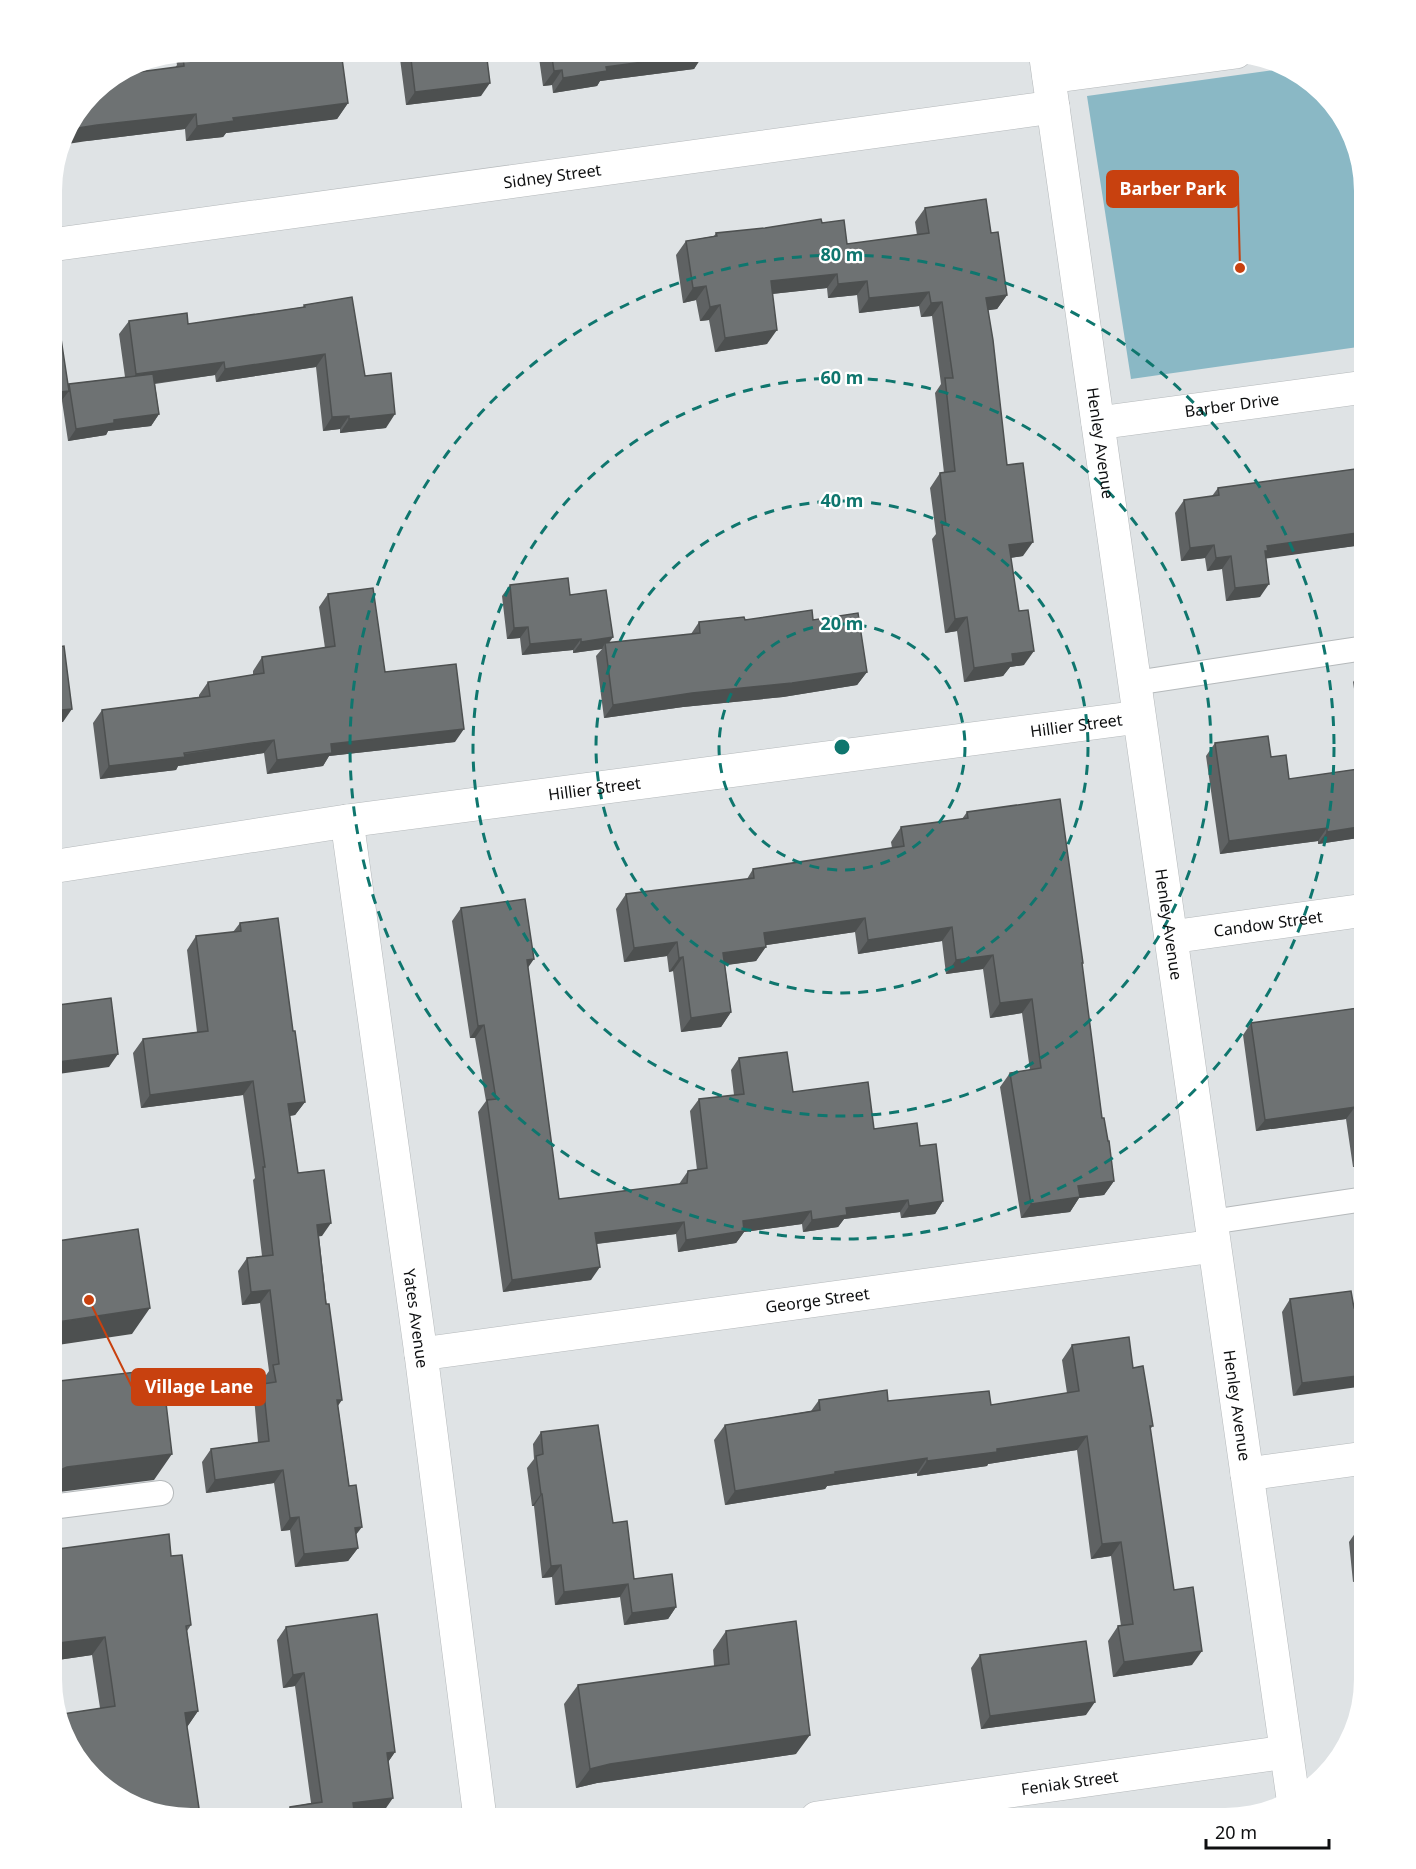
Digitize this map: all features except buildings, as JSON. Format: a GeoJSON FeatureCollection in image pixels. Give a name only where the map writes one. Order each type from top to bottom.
{"type":"FeatureCollection","features":[{"type":"Feature","properties":{"kind":"street"},"geometry":{"type":"LineString","coordinates":[[1049,78],[1164,62]]}},
{"type":"Feature","properties":{"kind":"street","name":"Sidney Street"},"geometry":{"type":"LineString","coordinates":[[62,243],[1049,78]]}},
{"type":"Feature","properties":{"kind":"street","name":"Henley Avenue"},"geometry":{"type":"LineString","coordinates":[[1049,78],[1292,1789]]}},
{"type":"Feature","properties":{"kind":"street","name":"Barber Drive"},"geometry":{"type":"LineString","coordinates":[[1098,423],[1354,388]]}},
{"type":"Feature","properties":{"kind":"street","name":"Hillier Street"},"geometry":{"type":"LineString","coordinates":[[62,865],[346,821],[1139,717]]}},
{"type":"Feature","properties":{"kind":"street","name":"Yates Avenue"},"geometry":{"type":"LineString","coordinates":[[346,821],[422,1354],[479,1808]]}},
{"type":"Feature","properties":{"kind":"street","name":"Candow Street"},"geometry":{"type":"LineString","coordinates":[[1171,937],[1354,912]]}},
{"type":"Feature","properties":{"kind":"street","name":"George Street"},"geometry":{"type":"LineString","coordinates":[[422,1354],[1213,1234]]}},
{"type":"Feature","properties":{"kind":"street"},"geometry":{"type":"LineString","coordinates":[[1247,1474],[1354,1459]]}},
{"type":"Feature","properties":{"kind":"street","name":"Feniak Street"},"geometry":{"type":"LineString","coordinates":[[888,1808],[1286,1752]]}},
{"type":"Feature","properties":{"kind":"lane"},"geometry":{"type":"LineString","coordinates":[[1135,683],[1354,650]]}},
{"type":"Feature","properties":{"kind":"lane"},"geometry":{"type":"LineString","coordinates":[[1213,1234],[1354,1202]]}},
{"type":"Feature","properties":{"kind":"lane"},"geometry":{"type":"LineString","coordinates":[[62,1506],[161,1492]]}},
{"type":"Feature","properties":{"kind":"shaded area"},"geometry":{"type":"Polygon","coordinates":[[[1272,70],[1304,88],[1317,99],[1333,119],[1341,134],[1348,149],[1353,174],[1354,348],[1131,379],[1087,96],[1272,70]]]}},
{"type":"Feature","properties":{"kind":"place","name":"Barber Park"},"geometry":{"type":"Point","coordinates":[1240,268]}},
{"type":"Feature","properties":{"kind":"place","name":"Village Lane"},"geometry":{"type":"Point","coordinates":[89,1300]}}]}
